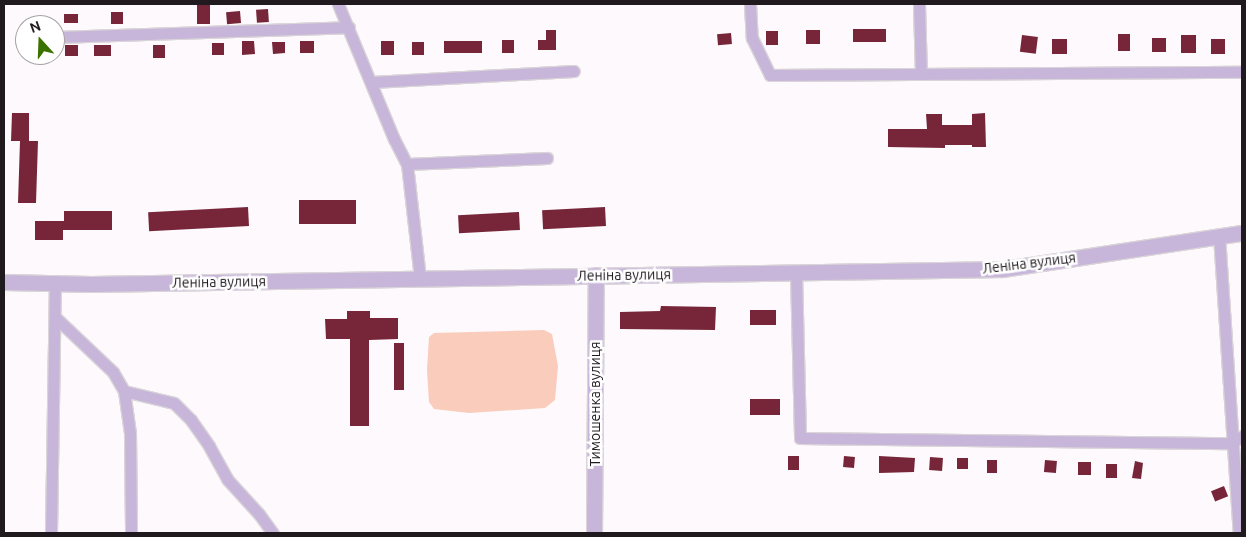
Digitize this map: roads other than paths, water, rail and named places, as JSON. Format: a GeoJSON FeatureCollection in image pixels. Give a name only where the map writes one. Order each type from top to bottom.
{"type":"FeatureCollection","features":[{"type":"Feature","properties":{"kind":"street"},"geometry":{"type":"LineString","coordinates":[[338,4],[372,82],[394,139],[407,164],[420,278]]}},
{"type":"Feature","properties":{"kind":"street"},"geometry":{"type":"LineString","coordinates":[[750,4],[752,38],[770,75],[1242,72]]}},
{"type":"Feature","properties":{"kind":"street"},"geometry":{"type":"LineString","coordinates":[[919,4],[921,74]]}},
{"type":"Feature","properties":{"kind":"street"},"geometry":{"type":"LineString","coordinates":[[65,37],[349,27]]}},
{"type":"Feature","properties":{"kind":"street"},"geometry":{"type":"LineString","coordinates":[[372,82],[574,71]]}},
{"type":"Feature","properties":{"kind":"street"},"geometry":{"type":"LineString","coordinates":[[407,164],[547,158]]}},
{"type":"Feature","properties":{"kind":"street","name":"Леніна вулиця"},"geometry":{"type":"LineString","coordinates":[[4,282],[55,283],[1003,269],[1242,233]]}},
{"type":"Feature","properties":{"kind":"street"},"geometry":{"type":"LineString","coordinates":[[1219,235],[1231,443],[1239,533]]}},
{"type":"Feature","properties":{"kind":"street"},"geometry":{"type":"LineString","coordinates":[[796,272],[800,438],[1231,443],[1242,436]]}},
{"type":"Feature","properties":{"kind":"street","name":"Тимошенка вулиця"},"geometry":{"type":"LineString","coordinates":[[594,533],[596,275]]}},
{"type":"Feature","properties":{"kind":"street"},"geometry":{"type":"LineString","coordinates":[[51,533],[55,283]]}},
{"type":"Feature","properties":{"kind":"street"},"geometry":{"type":"LineString","coordinates":[[55,317],[113,372],[124,391],[130,433],[131,533]]}},
{"type":"Feature","properties":{"kind":"street"},"geometry":{"type":"LineString","coordinates":[[124,391],[174,403],[191,420],[209,446],[227,479],[259,514],[272,533]]}}]}
